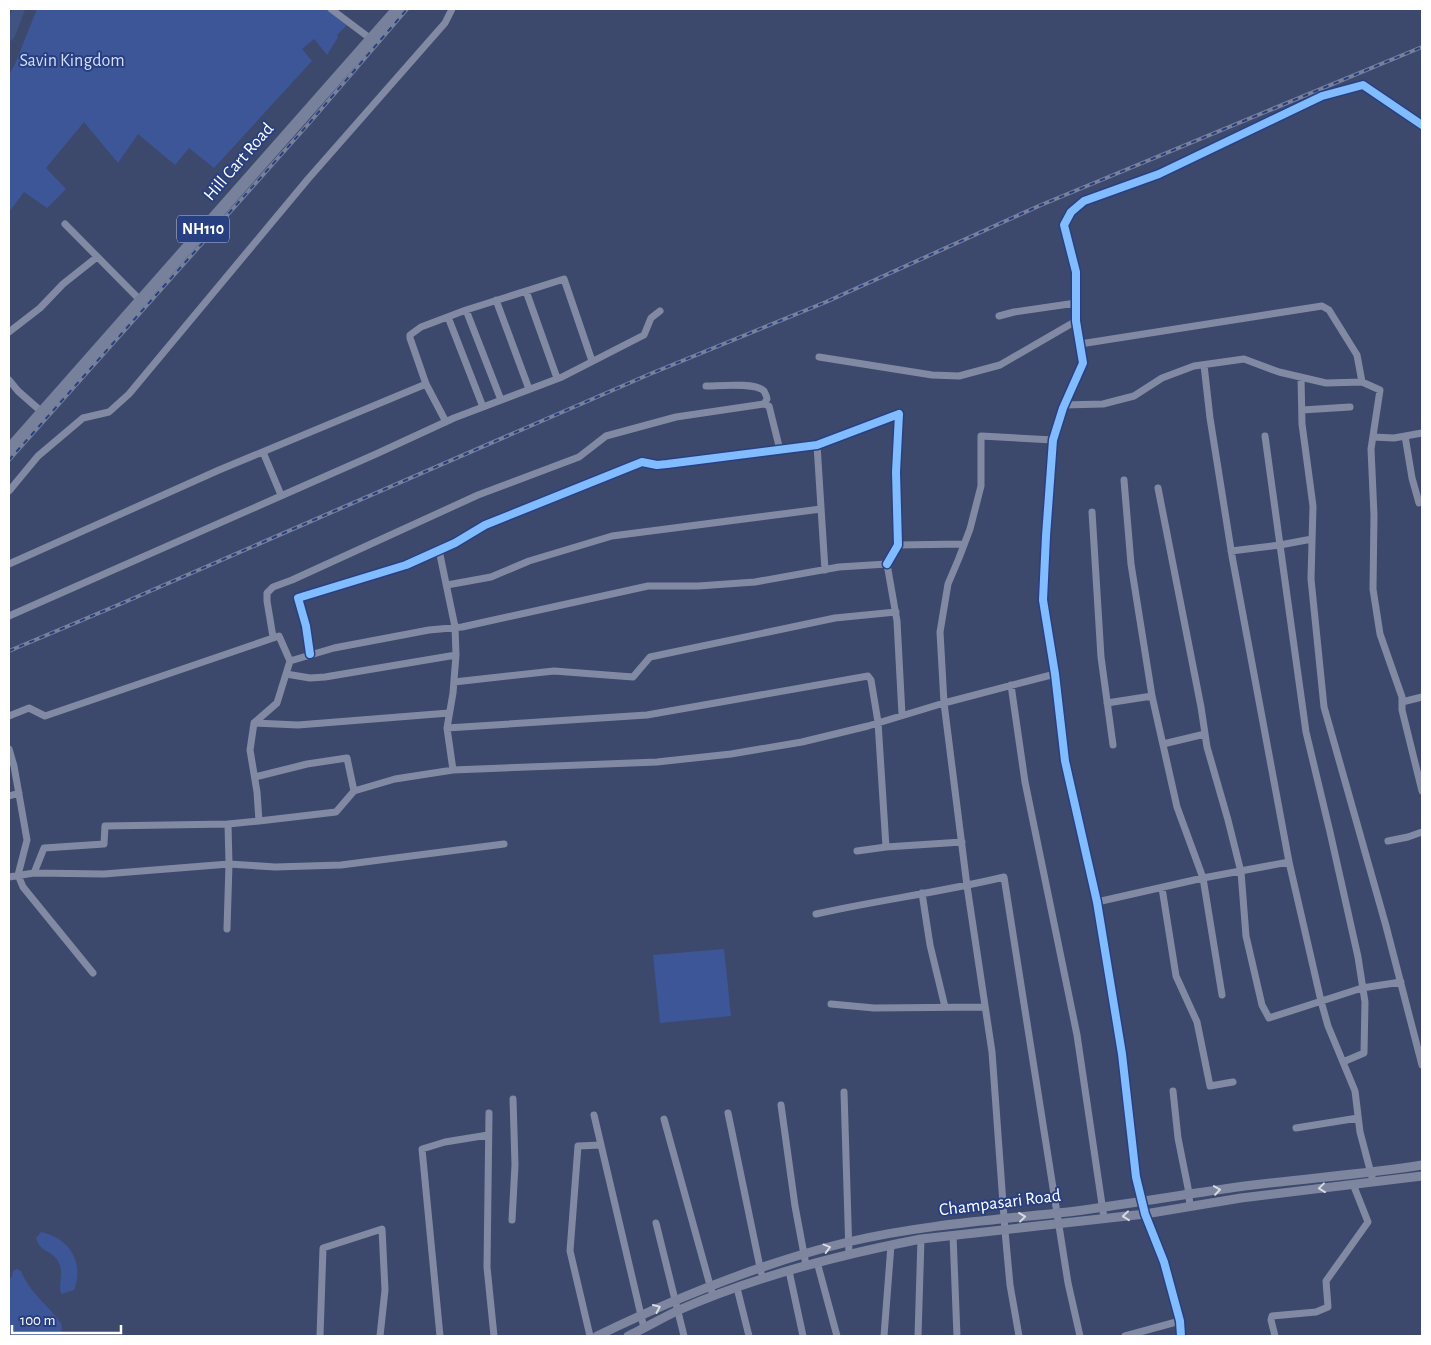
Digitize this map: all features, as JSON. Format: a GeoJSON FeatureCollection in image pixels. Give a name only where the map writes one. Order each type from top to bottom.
{"type":"FeatureCollection","features":[{"type":"Feature","properties":{"kind":"highway","name":"Hill Cart Road"},"geometry":{"type":"LineString","coordinates":[[9,450],[398,9]]}},
{"type":"Feature","properties":{"kind":"main road","name":"Champasari Road"},"geometry":{"type":"LineString","coordinates":[[597,1336],[710,1286],[760,1268],[848,1242],[919,1229],[1103,1208],[1189,1194],[1422,1165]]}},
{"type":"Feature","properties":{"kind":"main road","name":"Champasari Road"},"geometry":{"type":"LineString","coordinates":[[628,1336],[713,1296],[806,1265],[891,1244],[953,1235],[1004,1231],[1145,1214],[1190,1205],[1422,1176]]}},
{"type":"Feature","properties":{"kind":"street"},"geometry":{"type":"LineString","coordinates":[[331,9],[371,39]]}},
{"type":"Feature","properties":{"kind":"street"},"geometry":{"type":"LineString","coordinates":[[9,491],[38,456],[83,418],[109,412],[129,394],[308,179],[445,23],[452,9]]}},
{"type":"Feature","properties":{"kind":"street"},"geometry":{"type":"LineString","coordinates":[[1181,1336],[1180,1321],[1164,1262],[1145,1214],[1136,1177],[1122,1054],[1097,902],[1065,761],[1044,600],[1046,536],[1054,440],[1064,405],[1083,362],[1076,321],[1076,272],[1064,225],[1071,212],[1084,201],[1159,174],[1322,96],[1363,85],[1422,125]]}},
{"type":"Feature","properties":{"kind":"street"},"geometry":{"type":"LineString","coordinates":[[65,224],[141,301]]}},
{"type":"Feature","properties":{"kind":"street"},"geometry":{"type":"LineString","coordinates":[[9,332],[40,308],[63,284],[97,257]]}},
{"type":"Feature","properties":{"kind":"street"},"geometry":{"type":"LineString","coordinates":[[446,422],[426,384],[410,338],[410,335],[421,327],[466,310],[564,279],[592,361]]}},
{"type":"Feature","properties":{"kind":"street"},"geometry":{"type":"LineString","coordinates":[[526,291],[558,378]]}},
{"type":"Feature","properties":{"kind":"street"},"geometry":{"type":"LineString","coordinates":[[496,300],[530,390]]}},
{"type":"Feature","properties":{"kind":"street"},"geometry":{"type":"LineString","coordinates":[[999,316],[1076,303]]}},
{"type":"Feature","properties":{"kind":"street"},"geometry":{"type":"LineString","coordinates":[[1080,344],[1322,306],[1329,310],[1357,355],[1362,382]]}},
{"type":"Feature","properties":{"kind":"street"},"geometry":{"type":"LineString","coordinates":[[466,310],[501,400]]}},
{"type":"Feature","properties":{"kind":"street"},"geometry":{"type":"LineString","coordinates":[[9,616],[446,422],[558,378],[644,335],[651,318],[660,311]]}},
{"type":"Feature","properties":{"kind":"street"},"geometry":{"type":"LineString","coordinates":[[448,317],[483,407]]}},
{"type":"Feature","properties":{"kind":"street"},"geometry":{"type":"LineString","coordinates":[[819,357],[932,375],[959,376],[1000,365],[1076,321]]}},
{"type":"Feature","properties":{"kind":"street"},"geometry":{"type":"LineString","coordinates":[[1064,405],[1103,404],[1134,396],[1162,378],[1194,366],[1244,359],[1279,372],[1326,383],[1362,382],[1380,390],[1371,449],[1374,515],[1373,589],[1380,634],[1402,702],[1402,710],[1422,791]]}},
{"type":"Feature","properties":{"kind":"street"},"geometry":{"type":"LineString","coordinates":[[1204,365],[1210,418],[1231,550],[1288,862],[1328,1026],[1355,1091],[1360,1132],[1373,1181]]}},
{"type":"Feature","properties":{"kind":"street"},"geometry":{"type":"LineString","coordinates":[[1301,377],[1302,424],[1313,506],[1312,579],[1324,706],[1401,982],[1422,1065]]}},
{"type":"Feature","properties":{"kind":"street"},"geometry":{"type":"LineString","coordinates":[[9,380],[18,391],[43,413]]}},
{"type":"Feature","properties":{"kind":"street"},"geometry":{"type":"LineString","coordinates":[[9,564],[263,452],[426,384]]}},
{"type":"Feature","properties":{"kind":"street"},"geometry":{"type":"LineString","coordinates":[[706,386],[736,385],[757,388],[766,395],[767,399],[764,404]]}},
{"type":"Feature","properties":{"kind":"street"},"geometry":{"type":"LineString","coordinates":[[273,638],[267,594],[273,587],[478,495],[579,457],[606,436],[676,417],[764,404],[769,406],[780,450]]}},
{"type":"Feature","properties":{"kind":"street"},"geometry":{"type":"LineString","coordinates":[[1302,410],[1350,408]]}},
{"type":"Feature","properties":{"kind":"street"},"geometry":{"type":"LineString","coordinates":[[310,654],[306,626],[298,598],[406,565],[455,543],[484,525],[642,462],[657,465],[817,445],[899,414],[896,472],[898,545],[887,564],[896,612],[902,715]]}},
{"type":"Feature","properties":{"kind":"street"},"geometry":{"type":"LineString","coordinates":[[1373,436],[1394,438],[1422,433]]}},
{"type":"Feature","properties":{"kind":"street"},"geometry":{"type":"LineString","coordinates":[[1019,1336],[1011,1292],[1004,1231],[992,1052],[967,886],[944,702],[940,632],[948,584],[964,544],[981,486],[981,436],[1054,440]]}},
{"type":"Feature","properties":{"kind":"street"},"geometry":{"type":"LineString","coordinates":[[1265,436],[1306,732],[1358,957],[1365,1002],[1364,1053],[1343,1062]]}},
{"type":"Feature","properties":{"kind":"street"},"geometry":{"type":"LineString","coordinates":[[1405,436],[1412,478],[1419,503]]}},
{"type":"Feature","properties":{"kind":"street"},"geometry":{"type":"LineString","coordinates":[[817,445],[825,570]]}},
{"type":"Feature","properties":{"kind":"street"},"geometry":{"type":"LineString","coordinates":[[263,452],[281,495]]}},
{"type":"Feature","properties":{"kind":"street"},"geometry":{"type":"LineString","coordinates":[[1124,480],[1131,564],[1152,696],[1178,807],[1202,878],[1222,995]]}},
{"type":"Feature","properties":{"kind":"street"},"geometry":{"type":"LineString","coordinates":[[1158,488],[1207,748],[1228,820],[1240,872],[1246,936],[1262,1005],[1269,1018],[1362,988],[1401,982]]}},
{"type":"Feature","properties":{"kind":"street"},"geometry":{"type":"LineString","coordinates":[[446,585],[491,578],[529,561],[612,536],[821,509]]}},
{"type":"Feature","properties":{"kind":"street"},"geometry":{"type":"LineString","coordinates":[[1092,512],[1101,657],[1113,745]]}},
{"type":"Feature","properties":{"kind":"street"},"geometry":{"type":"LineString","coordinates":[[1231,550],[1280,545],[1312,539]]}},
{"type":"Feature","properties":{"kind":"street"},"geometry":{"type":"LineString","coordinates":[[898,545],[964,544]]}},
{"type":"Feature","properties":{"kind":"street"},"geometry":{"type":"LineString","coordinates":[[439,550],[455,627],[456,655],[454,682],[447,728],[453,770]]}},
{"type":"Feature","properties":{"kind":"street"},"geometry":{"type":"LineString","coordinates":[[290,661],[310,654],[429,630],[455,627],[648,586],[698,586],[756,582],[825,570],[887,564]]}},
{"type":"Feature","properties":{"kind":"street"},"geometry":{"type":"LineString","coordinates":[[454,682],[554,671],[633,677],[650,657],[835,618],[896,612]]}},
{"type":"Feature","properties":{"kind":"street"},"geometry":{"type":"LineString","coordinates":[[9,716],[29,708],[45,716],[279,636],[290,661],[277,703],[254,723],[250,750],[260,821]]}},
{"type":"Feature","properties":{"kind":"street"},"geometry":{"type":"LineString","coordinates":[[286,674],[310,678],[325,677],[456,655]]}},
{"type":"Feature","properties":{"kind":"street"},"geometry":{"type":"LineString","coordinates":[[34,873],[44,848],[104,844],[105,826],[228,824],[336,812],[354,791],[395,779],[453,770],[657,762],[731,754],[802,742],[944,702],[1055,674]]}},
{"type":"Feature","properties":{"kind":"street"},"geometry":{"type":"LineString","coordinates":[[447,728],[647,715],[868,676],[871,680],[878,722],[886,847]]}},
{"type":"Feature","properties":{"kind":"street"},"geometry":{"type":"LineString","coordinates":[[1011,685],[1025,782],[1077,1035],[1104,1218]]}},
{"type":"Feature","properties":{"kind":"street"},"geometry":{"type":"LineString","coordinates":[[1106,703],[1152,696]]}},
{"type":"Feature","properties":{"kind":"street"},"geometry":{"type":"LineString","coordinates":[[1402,702],[1422,697]]}},
{"type":"Feature","properties":{"kind":"street"},"geometry":{"type":"LineString","coordinates":[[254,723],[298,725],[449,713]]}},
{"type":"Feature","properties":{"kind":"street"},"geometry":{"type":"LineString","coordinates":[[1163,744],[1205,734]]}},
{"type":"Feature","properties":{"kind":"street"},"geometry":{"type":"LineString","coordinates":[[9,749],[27,840],[18,875],[23,887],[93,973]]}},
{"type":"Feature","properties":{"kind":"street"},"geometry":{"type":"LineString","coordinates":[[254,777],[307,764],[347,758],[354,791]]}},
{"type":"Feature","properties":{"kind":"street"},"geometry":{"type":"LineString","coordinates":[[9,796],[19,794]]}},
{"type":"Feature","properties":{"kind":"street"},"geometry":{"type":"LineString","coordinates":[[228,824],[228,929]]}},
{"type":"Feature","properties":{"kind":"street"},"geometry":{"type":"LineString","coordinates":[[1388,841],[1422,832]]}},
{"type":"Feature","properties":{"kind":"street"},"geometry":{"type":"LineString","coordinates":[[856,852],[886,847],[962,842]]}},
{"type":"Feature","properties":{"kind":"street"},"geometry":{"type":"LineString","coordinates":[[9,877],[34,873],[104,874],[229,864],[275,867],[341,865],[504,844]]}},
{"type":"Feature","properties":{"kind":"street"},"geometry":{"type":"LineString","coordinates":[[1097,902],[1202,878],[1288,862]]}},
{"type":"Feature","properties":{"kind":"street"},"geometry":{"type":"LineString","coordinates":[[816,914],[967,886],[1004,877],[1056,1213],[1068,1283],[1080,1336]]}},
{"type":"Feature","properties":{"kind":"street"},"geometry":{"type":"LineString","coordinates":[[1162,888],[1176,976],[1196,1022],[1210,1086],[1233,1082]]}},
{"type":"Feature","properties":{"kind":"street"},"geometry":{"type":"LineString","coordinates":[[922,893],[930,945],[945,1007]]}},
{"type":"Feature","properties":{"kind":"street"},"geometry":{"type":"LineString","coordinates":[[831,1004],[874,1008],[986,1007]]}},
{"type":"Feature","properties":{"kind":"street"},"geometry":{"type":"LineString","coordinates":[[1173,1091],[1178,1138],[1190,1205]]}},
{"type":"Feature","properties":{"kind":"street"},"geometry":{"type":"LineString","coordinates":[[844,1092],[849,1254]]}},
{"type":"Feature","properties":{"kind":"street"},"geometry":{"type":"LineString","coordinates":[[512,1220],[515,1165],[513,1099]]}},
{"type":"Feature","properties":{"kind":"street"},"geometry":{"type":"LineString","coordinates":[[781,1105],[795,1206],[806,1265]]}},
{"type":"Feature","properties":{"kind":"street"},"geometry":{"type":"LineString","coordinates":[[488,1113],[487,1266],[494,1336]]}},
{"type":"Feature","properties":{"kind":"street"},"geometry":{"type":"LineString","coordinates":[[728,1113],[763,1279]]}},
{"type":"Feature","properties":{"kind":"street"},"geometry":{"type":"LineString","coordinates":[[594,1115],[644,1328]]}},
{"type":"Feature","properties":{"kind":"street"},"geometry":{"type":"LineString","coordinates":[[1296,1128],[1358,1118]]}},
{"type":"Feature","properties":{"kind":"street"},"geometry":{"type":"LineString","coordinates":[[664,1120],[713,1296]]}},
{"type":"Feature","properties":{"kind":"street"},"geometry":{"type":"LineString","coordinates":[[440,1336],[422,1149],[445,1142],[488,1135]]}},
{"type":"Feature","properties":{"kind":"street"},"geometry":{"type":"LineString","coordinates":[[590,1336],[570,1251],[578,1146],[601,1145]]}},
{"type":"Feature","properties":{"kind":"street"},"geometry":{"type":"LineString","coordinates":[[1275,1336],[1271,1320],[1272,1316],[1316,1312],[1324,1310],[1328,1306],[1326,1281],[1368,1222],[1353,1184]]}},
{"type":"Feature","properties":{"kind":"street"},"geometry":{"type":"LineString","coordinates":[[656,1223],[684,1336]]}},
{"type":"Feature","properties":{"kind":"street"},"geometry":{"type":"LineString","coordinates":[[320,1336],[323,1248],[382,1229],[384,1290],[380,1336]]}},
{"type":"Feature","properties":{"kind":"street"},"geometry":{"type":"LineString","coordinates":[[953,1235],[957,1336]]}},
{"type":"Feature","properties":{"kind":"street"},"geometry":{"type":"LineString","coordinates":[[918,1336],[921,1239]]}},
{"type":"Feature","properties":{"kind":"street"},"geometry":{"type":"LineString","coordinates":[[884,1336],[891,1244]]}},
{"type":"Feature","properties":{"kind":"street"},"geometry":{"type":"LineString","coordinates":[[817,1262],[837,1336]]}},
{"type":"Feature","properties":{"kind":"street"},"geometry":{"type":"LineString","coordinates":[[789,1270],[803,1336]]}},
{"type":"Feature","properties":{"kind":"street"},"geometry":{"type":"LineString","coordinates":[[736,1288],[749,1336]]}},
{"type":"Feature","properties":{"kind":"street"},"geometry":{"type":"LineString","coordinates":[[1125,1336],[1180,1321]]}},
{"type":"Feature","properties":{"kind":"green space","name":"Savin Kingdom"},"geometry":{"type":"Polygon","coordinates":[[[37,9],[327,9],[347,25],[337,35],[338,37],[327,55],[314,39],[302,49],[312,61],[214,168],[189,148],[175,165],[138,134],[118,163],[84,122],[46,168],[66,189],[47,208],[24,192],[9,212],[9,75],[37,9]]]}},
{"type":"Feature","properties":{"kind":"green space"},"geometry":{"type":"Polygon","coordinates":[[[724,949],[731,1016],[660,1023],[653,955],[724,949]]]}},
{"type":"Feature","properties":{"kind":"green space"},"geometry":{"type":"Polygon","coordinates":[[[41,1232],[60,1240],[72,1253],[76,1261],[77,1270],[74,1290],[61,1294],[59,1263],[38,1243],[36,1238],[41,1232]]]}},
{"type":"Feature","properties":{"kind":"green space"},"geometry":{"type":"Polygon","coordinates":[[[17,1269],[21,1271],[24,1279],[34,1292],[61,1323],[62,1328],[59,1336],[9,1336],[9,1278],[12,1277],[13,1271],[17,1269]]]}},
{"type":"Feature","properties":{"kind":"waterway"},"geometry":{"type":"LineString","coordinates":[[9,35],[19,9]]}},
{"type":"Feature","properties":{"kind":"railway"},"geometry":{"type":"LineString","coordinates":[[9,460],[311,121],[407,9]]}},
{"type":"Feature","properties":{"kind":"railway"},"geometry":{"type":"LineString","coordinates":[[9,651],[650,374],[826,302],[1041,205],[1422,47]]}},
{"type":"Feature","properties":{"kind":"cycle path"},"geometry":{"type":"LineString","coordinates":[[1181,1336],[1180,1321],[1164,1262],[1145,1214],[1136,1177],[1122,1054],[1097,902],[1065,761],[1055,674],[1043,600],[1053,440],[1063,408],[1083,363],[1076,321],[1076,272],[1064,225],[1071,212],[1084,201],[1159,174],[1322,96],[1363,85],[1422,125]]}},
{"type":"Feature","properties":{"kind":"cycle path"},"geometry":{"type":"LineString","coordinates":[[310,654],[306,626],[298,598],[406,565],[455,543],[485,525],[642,462],[657,465],[817,445],[899,414],[896,472],[898,545],[887,564]]}}]}
